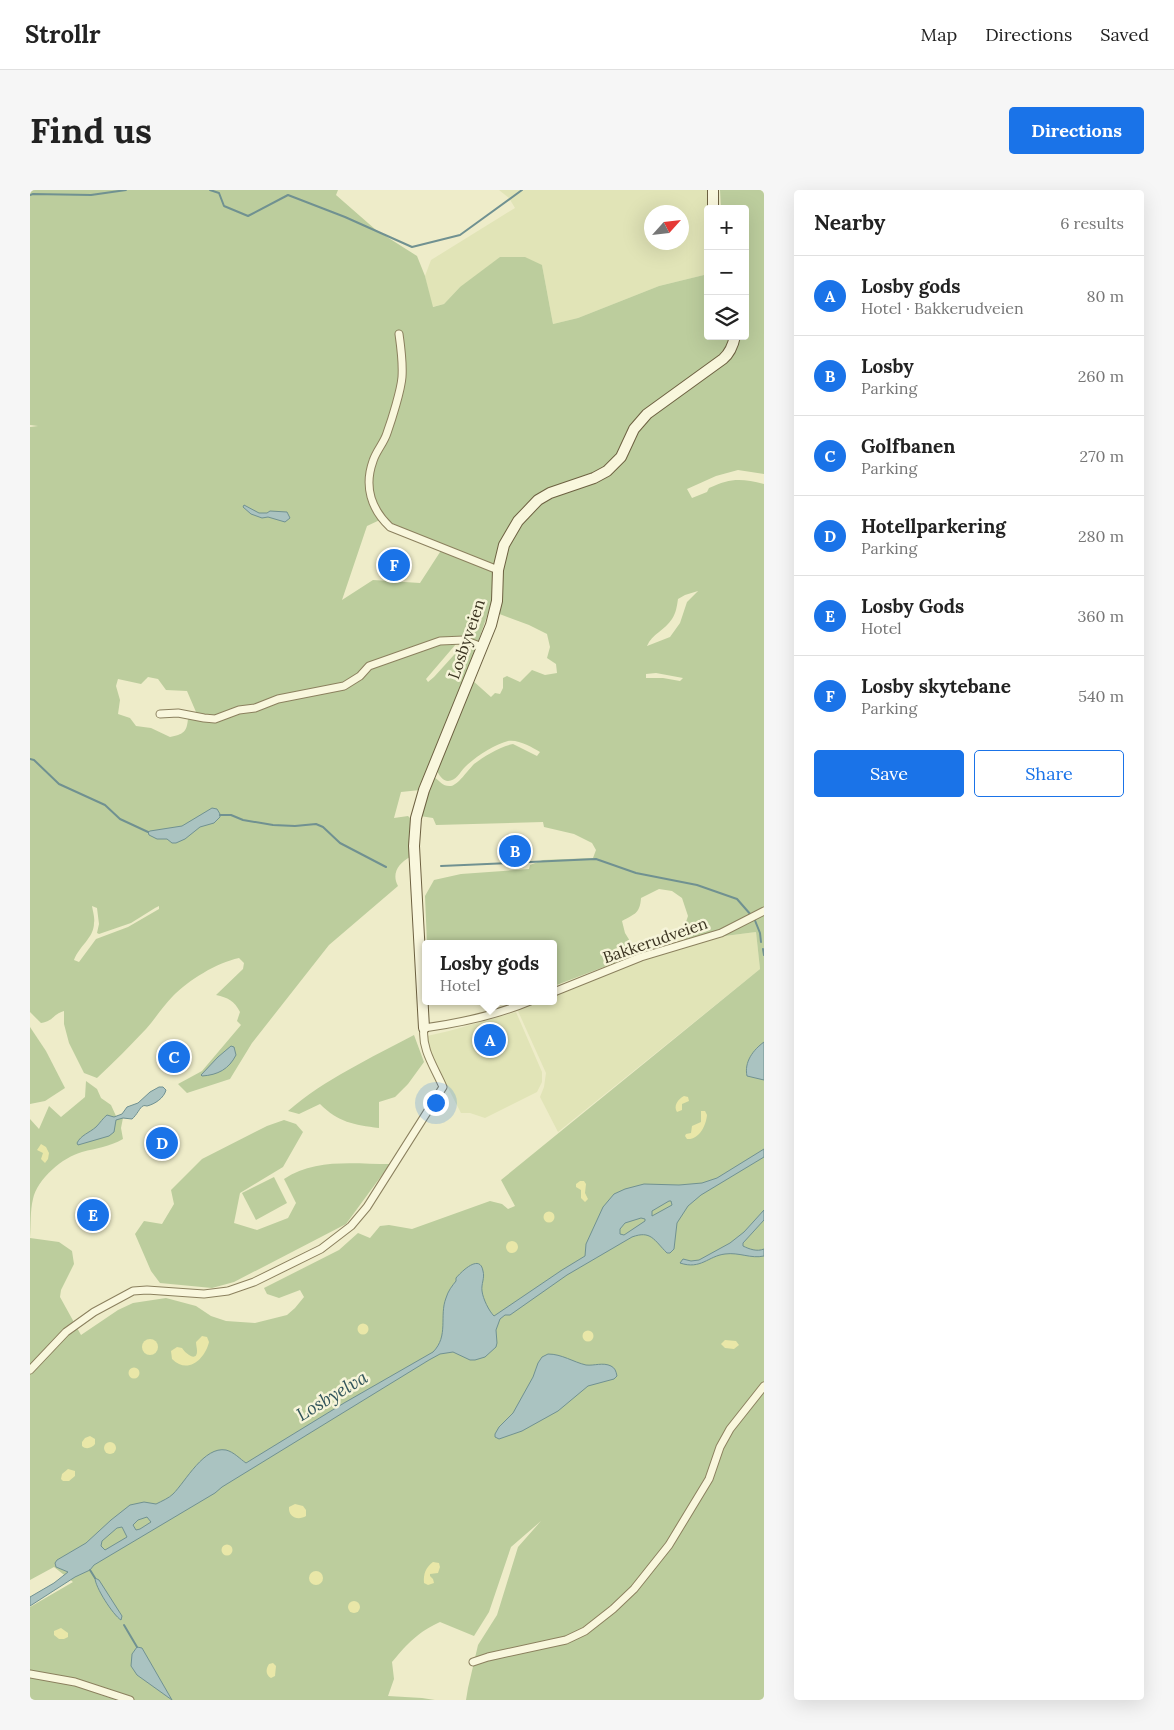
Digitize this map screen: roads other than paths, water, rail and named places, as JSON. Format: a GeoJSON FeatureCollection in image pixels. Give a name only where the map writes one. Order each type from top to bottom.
{"type":"FeatureCollection","features":[{"type":"Feature","properties":{"kind":"main road"},"geometry":{"type":"LineString","coordinates":[[712,190],[713,205]]}},
{"type":"Feature","properties":{"kind":"main road","name":"Losbyveien"},"geometry":{"type":"LineString","coordinates":[[422,992],[414,846],[416,818],[424,790],[491,625],[497,601],[498,570],[504,545],[518,521],[538,500],[550,493],[594,478],[607,471],[621,457],[634,429],[647,414],[723,359],[733,346],[734,340]]}},
{"type":"Feature","properties":{"kind":"main road","name":"Losbyveien"},"geometry":{"type":"LineString","coordinates":[[423,1005],[424,1028]]}},
{"type":"Feature","properties":{"kind":"street"},"geometry":{"type":"LineString","coordinates":[[399,334],[402,353],[402,378],[387,434],[373,460],[369,490],[374,507],[382,520],[390,527],[498,570]]}},
{"type":"Feature","properties":{"kind":"street"},"geometry":{"type":"LineString","coordinates":[[160,714],[178,713],[215,719],[239,710],[255,708],[278,699],[344,686],[360,676],[370,666],[440,641],[464,640],[482,647]]}},
{"type":"Feature","properties":{"kind":"street","name":"Bakkerudveien"},"geometry":{"type":"LineString","coordinates":[[557,991],[641,957],[721,933],[764,911]]}},
{"type":"Feature","properties":{"kind":"street"},"geometry":{"type":"LineString","coordinates":[[30,1370],[66,1332],[94,1312],[133,1291],[156,1290],[204,1294],[240,1288],[321,1249],[351,1226],[380,1188],[443,1087],[425,1046],[424,1028],[461,1021],[520,1005]]}},
{"type":"Feature","properties":{"kind":"street"},"geometry":{"type":"LineString","coordinates":[[473,1662],[566,1640],[585,1631],[613,1609],[634,1589],[670,1545],[709,1479],[720,1447],[730,1429],[764,1386]]}},
{"type":"Feature","properties":{"kind":"street"},"geometry":{"type":"LineString","coordinates":[[30,1674],[75,1682],[130,1700]]}},
{"type":"Feature","properties":{"kind":"water"},"geometry":{"type":"Polygon","coordinates":[[[244,505],[259,513],[270,511],[287,512],[290,518],[285,522],[268,517],[262,518],[251,514],[243,507],[244,505]]]}},
{"type":"Feature","properties":{"kind":"water"},"geometry":{"type":"Polygon","coordinates":[[[212,808],[217,809],[220,814],[220,817],[214,823],[200,827],[185,839],[176,843],[172,843],[167,839],[157,839],[149,835],[148,832],[150,831],[182,826],[212,808]]]}},
{"type":"Feature","properties":{"kind":"water"},"geometry":{"type":"Polygon","coordinates":[[[764,1042],[764,1080],[747,1076],[746,1071],[750,1057],[764,1042]]]}},
{"type":"Feature","properties":{"kind":"water"},"geometry":{"type":"Polygon","coordinates":[[[231,1046],[234,1047],[236,1055],[226,1068],[213,1074],[201,1075],[218,1057],[231,1046]]]}},
{"type":"Feature","properties":{"kind":"water"},"geometry":{"type":"Polygon","coordinates":[[[159,1087],[163,1087],[166,1090],[159,1100],[142,1107],[132,1119],[123,1118],[116,1120],[114,1132],[109,1136],[78,1145],[77,1143],[81,1138],[96,1127],[107,1115],[114,1117],[122,1114],[127,1107],[138,1103],[159,1087]]]}},
{"type":"Feature","properties":{"kind":"water"},"geometry":{"type":"Polygon","coordinates":[[[764,1149],[764,1157],[701,1195],[688,1206],[677,1223],[674,1249],[670,1253],[667,1253],[655,1240],[648,1236],[638,1235],[632,1237],[567,1275],[510,1315],[505,1315],[500,1319],[496,1330],[496,1347],[485,1357],[470,1360],[453,1352],[440,1354],[429,1360],[30,1606],[30,1597],[68,1572],[56,1567],[55,1563],[57,1560],[86,1543],[130,1505],[144,1502],[156,1504],[170,1497],[196,1466],[210,1453],[226,1450],[246,1463],[344,1403],[433,1352],[441,1339],[444,1305],[448,1293],[456,1278],[470,1266],[478,1264],[481,1266],[483,1294],[486,1305],[494,1316],[585,1256],[586,1244],[603,1207],[614,1194],[644,1184],[679,1185],[702,1183],[717,1178],[764,1149]],[[669,1201],[652,1211],[652,1216],[672,1205],[671,1201],[669,1201]],[[641,1218],[625,1223],[620,1229],[620,1234],[624,1235],[645,1221],[645,1219],[641,1218]],[[147,1517],[138,1520],[133,1525],[136,1530],[151,1522],[147,1517]],[[122,1527],[117,1528],[102,1541],[101,1546],[105,1550],[127,1537],[122,1527]]]}},
{"type":"Feature","properties":{"kind":"water"},"geometry":{"type":"Polygon","coordinates":[[[764,1210],[764,1220],[743,1243],[743,1246],[756,1250],[764,1249],[764,1256],[754,1257],[725,1254],[694,1265],[680,1263],[683,1259],[699,1260],[730,1243],[744,1232],[764,1210]]]}},
{"type":"Feature","properties":{"kind":"water"},"geometry":{"type":"Polygon","coordinates":[[[548,1354],[558,1355],[586,1365],[608,1365],[616,1371],[617,1376],[614,1379],[588,1386],[558,1411],[522,1431],[499,1439],[495,1437],[499,1427],[513,1413],[533,1377],[538,1363],[542,1357],[548,1354]]]}},
{"type":"Feature","properties":{"kind":"water"},"geometry":{"type":"Polygon","coordinates":[[[95,1578],[99,1580],[122,1616],[121,1620],[105,1600],[95,1578]]]}},
{"type":"Feature","properties":{"kind":"water"},"geometry":{"type":"Polygon","coordinates":[[[137,1647],[142,1648],[172,1700],[137,1675],[131,1666],[132,1654],[137,1647]]]}},
{"type":"Feature","properties":{"kind":"waterway"},"geometry":{"type":"LineString","coordinates":[[30,195],[91,195],[126,190]]}},
{"type":"Feature","properties":{"kind":"waterway"},"geometry":{"type":"LineString","coordinates":[[210,190],[219,193],[224,206],[248,216],[288,195],[345,217],[412,247],[460,235],[522,190]]}},
{"type":"Feature","properties":{"kind":"waterway"},"geometry":{"type":"LineString","coordinates":[[30,759],[34,760],[59,784],[105,805],[120,819],[148,832]]}},
{"type":"Feature","properties":{"kind":"waterway"},"geometry":{"type":"LineString","coordinates":[[220,815],[231,815],[243,820],[273,825],[295,826],[316,824],[323,827],[340,843],[386,867]]}},
{"type":"Feature","properties":{"kind":"waterway"},"geometry":{"type":"LineString","coordinates":[[441,866],[596,859],[636,873],[697,885],[737,899],[751,915]]}},
{"type":"Feature","properties":{"kind":"waterway"},"geometry":{"type":"LineString","coordinates":[[754,918],[760,933],[761,942]]}},
{"type":"Feature","properties":{"kind":"waterway"},"geometry":{"type":"LineString","coordinates":[[763,949],[764,955]]}},
{"type":"Feature","properties":{"kind":"waterway"},"geometry":{"type":"LineString","coordinates":[[90,1570],[95,1578]]}},
{"type":"Feature","properties":{"kind":"waterway"},"geometry":{"type":"LineString","coordinates":[[124,1625],[137,1647]]}},
{"type":"Feature","properties":{"kind":"place","name":"Losby skytebane"},"geometry":{"type":"Point","coordinates":[394,565]}},
{"type":"Feature","properties":{"kind":"place","name":"Losby"},"geometry":{"type":"Point","coordinates":[515,851]}},
{"type":"Feature","properties":{"kind":"place","name":"Losby gods"},"geometry":{"type":"Point","coordinates":[490,1040]}},
{"type":"Feature","properties":{"kind":"place","name":"Golfbanen"},"geometry":{"type":"Point","coordinates":[174,1057]}},
{"type":"Feature","properties":{"kind":"place","name":"Hotellparkering"},"geometry":{"type":"Point","coordinates":[162,1143]}},
{"type":"Feature","properties":{"kind":"place","name":"Losby Gods"},"geometry":{"type":"Point","coordinates":[93,1215]}},
{"type":"Feature","properties":{"kind":"water label","name":"Losbyelva"},"geometry":{"type":"Point","coordinates":[332,1396]}}]}
